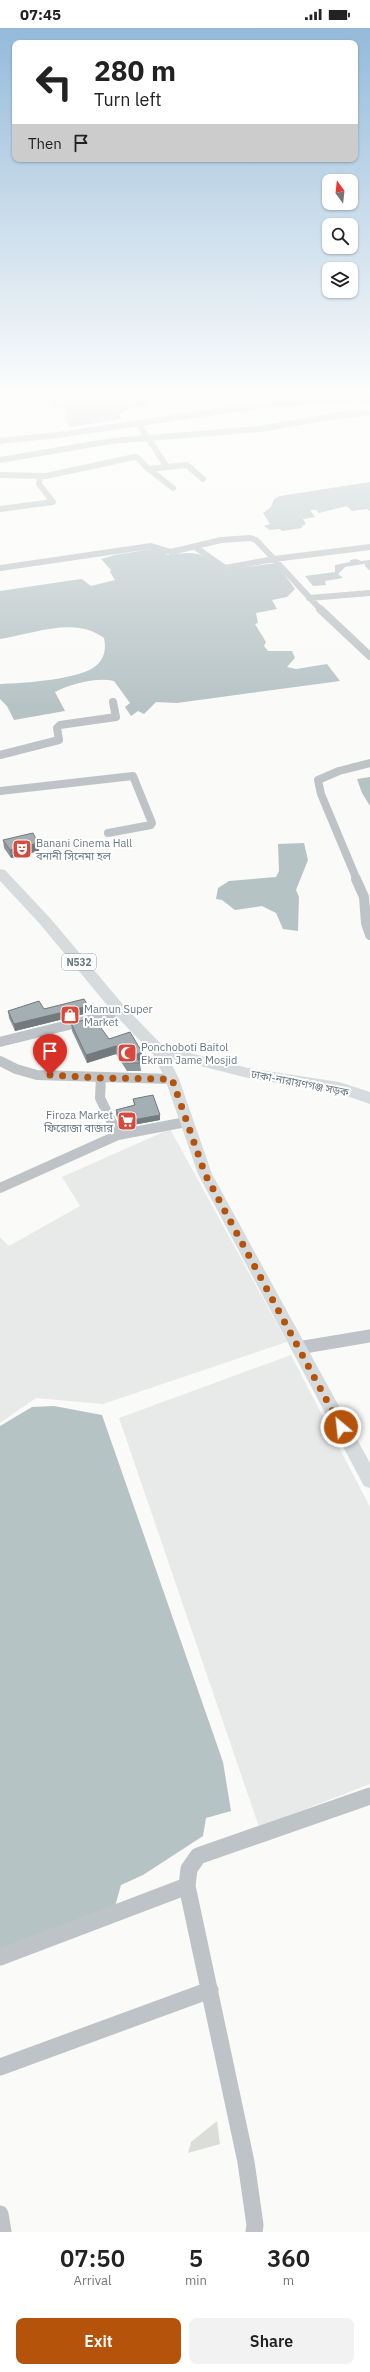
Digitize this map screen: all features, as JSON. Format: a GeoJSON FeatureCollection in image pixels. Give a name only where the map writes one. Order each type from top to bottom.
{"type":"FeatureCollection","features":[{"type":"Feature","properties":{"kind":"highway","name":"N532"},"geometry":{"type":"LineString","coordinates":[[2,878],[45,921],[121,1012],[158,1050]]}},
{"type":"Feature","properties":{"kind":"highway","name":"ঢাকা-নারায়ণগঞ্জ সড়ক"},"geometry":{"type":"LineString","coordinates":[[158,1050],[248,1073],[339,1088],[370,1098]]}},
{"type":"Feature","properties":{"kind":"main road"},"geometry":{"type":"LineString","coordinates":[[158,1050],[172,1079],[205,1174],[370,1480]]}},
{"type":"Feature","properties":{"kind":"street"},"geometry":{"type":"LineString","coordinates":[[0,509],[54,502],[53,501]]}},
{"type":"Feature","properties":{"kind":"street"},"geometry":{"type":"LineString","coordinates":[[0,568],[150,546],[171,552],[221,540],[250,538],[256,540],[309,598],[370,656]]}},
{"type":"Feature","properties":{"kind":"street"},"geometry":{"type":"LineString","coordinates":[[196,547],[225,568],[274,559],[370,547]]}},
{"type":"Feature","properties":{"kind":"street"},"geometry":{"type":"LineString","coordinates":[[309,598],[370,593]]}},
{"type":"Feature","properties":{"kind":"street"},"geometry":{"type":"LineString","coordinates":[[0,755],[59,740],[57,728],[60,725],[116,717],[117,714],[113,702]]}},
{"type":"Feature","properties":{"kind":"street"},"geometry":{"type":"LineString","coordinates":[[370,763],[339,771],[318,780],[321,794],[364,897],[366,923],[370,936]]}},
{"type":"Feature","properties":{"kind":"street"},"geometry":{"type":"LineString","coordinates":[[0,791],[133,776],[152,823],[151,825],[108,833]]}},
{"type":"Feature","properties":{"kind":"street"},"geometry":{"type":"LineString","coordinates":[[0,1042],[121,1012]]}},
{"type":"Feature","properties":{"kind":"street"},"geometry":{"type":"LineString","coordinates":[[0,1061],[16,1069],[37,1075],[172,1079]]}},
{"type":"Feature","properties":{"kind":"street"},"geometry":{"type":"LineString","coordinates":[[101,1078],[100,1098],[118,1135]]}},
{"type":"Feature","properties":{"kind":"street"},"geometry":{"type":"LineString","coordinates":[[0,1188],[118,1135],[186,1122]]}},
{"type":"Feature","properties":{"kind":"street"},"geometry":{"type":"LineString","coordinates":[[298,1348],[370,1336]]}},
{"type":"Feature","properties":{"kind":"street"},"geometry":{"type":"LineString","coordinates":[[254,2232],[255,2225],[246,2162],[188,1886],[189,1869],[198,1856],[370,1796]]}},
{"type":"Feature","properties":{"kind":"street"},"geometry":{"type":"LineString","coordinates":[[0,1957],[188,1886]]}},
{"type":"Feature","properties":{"kind":"street"},"geometry":{"type":"LineString","coordinates":[[0,2067],[210,1990]]}},
{"type":"Feature","properties":{"kind":"street"},"geometry":{"type":"LineString","coordinates":[[0,2214],[3,2232]]}},
{"type":"Feature","properties":{"kind":"shaded area"},"geometry":{"type":"Polygon","coordinates":[[[273,501],[370,501],[370,511],[367,509],[352,511],[347,506],[319,513],[316,510],[310,510],[315,517],[303,519],[306,524],[302,526],[302,528],[282,531],[280,529],[270,530],[264,526],[270,524],[263,513],[271,507],[273,501]]]}},
{"type":"Feature","properties":{"kind":"shaded area"},"geometry":{"type":"Polygon","coordinates":[[[158,548],[168,555],[192,553],[203,556],[223,570],[276,563],[295,589],[287,597],[272,600],[277,609],[256,613],[258,623],[255,624],[266,642],[264,646],[268,651],[292,651],[295,658],[287,667],[296,669],[327,664],[340,681],[177,703],[156,702],[144,714],[138,711],[131,716],[125,707],[130,703],[114,681],[99,680],[68,686],[55,692],[65,711],[14,720],[7,706],[0,699],[0,684],[52,680],[79,674],[98,664],[104,652],[105,641],[104,638],[92,632],[80,628],[67,627],[54,628],[0,639],[0,591],[82,579],[91,586],[115,580],[110,572],[111,570],[101,559],[115,555],[158,548]]]}},
{"type":"Feature","properties":{"kind":"shaded area"},"geometry":{"type":"Polygon","coordinates":[[[356,559],[361,561],[370,560],[370,563],[345,567],[338,574],[343,578],[325,581],[326,585],[313,586],[305,576],[335,572],[335,565],[350,562],[350,560],[356,559]]]}},
{"type":"Feature","properties":{"kind":"shaded area"},"geometry":{"type":"Polygon","coordinates":[[[370,777],[370,806],[362,793],[357,779],[370,777]]]}},
{"type":"Feature","properties":{"kind":"shaded area"},"geometry":{"type":"Polygon","coordinates":[[[304,843],[308,860],[296,890],[299,897],[298,931],[283,929],[276,913],[262,906],[235,910],[222,900],[216,899],[218,888],[229,881],[276,877],[279,871],[278,844],[304,843]]]}},
{"type":"Feature","properties":{"kind":"shaded area"},"geometry":{"type":"Polygon","coordinates":[[[170,1129],[287,1342],[103,1404],[36,1398],[0,1423],[0,1237],[9,1246],[80,1206],[62,1177],[170,1129]]]}},
{"type":"Feature","properties":{"kind":"shaded area"},"geometry":{"type":"Polygon","coordinates":[[[291,1355],[370,1507],[370,1784],[259,1827],[119,1418],[291,1355]]]}},
{"type":"Feature","properties":{"kind":"shaded area"},"geometry":{"type":"Polygon","coordinates":[[[54,1406],[102,1415],[223,1762],[231,1811],[206,1818],[203,1836],[143,1875],[121,1885],[114,1910],[0,1955],[0,1426],[32,1407],[54,1406]]]}},
{"type":"Feature","properties":{"kind":"shaded area"},"geometry":{"type":"Polygon","coordinates":[[[217,2121],[220,2144],[188,2153],[191,2142],[217,2121]]]}},
{"type":"Feature","properties":{"kind":"building"},"geometry":{"type":"Polygon","coordinates":[[[33,833],[38,843],[10,850],[3,840],[33,833]]]}},
{"type":"Feature","properties":{"kind":"building"},"geometry":{"type":"Polygon","coordinates":[[[84,999],[88,1006],[14,1024],[8,1011],[39,1001],[44,1009],[84,999]]]}},
{"type":"Feature","properties":{"kind":"building"},"geometry":{"type":"Polygon","coordinates":[[[94,1018],[109,1039],[130,1032],[142,1052],[135,1055],[140,1063],[126,1063],[116,1046],[86,1055],[71,1023],[94,1018]]]}},
{"type":"Feature","properties":{"kind":"building"},"geometry":{"type":"Polygon","coordinates":[[[153,1095],[160,1115],[122,1122],[116,1110],[135,1105],[133,1099],[153,1095]]]}},
{"type":"Feature","properties":{"kind":"place","name":"Banani Cinema Hall বনানী সিনেমা হল"},"geometry":{"type":"Point","coordinates":[22,849]}},
{"type":"Feature","properties":{"kind":"place","name":"Mamun Super Market"},"geometry":{"type":"Point","coordinates":[70,1015]}},
{"type":"Feature","properties":{"kind":"place","name":"Ponchoboti Baitol Ekram Jame Mosjid"},"geometry":{"type":"Point","coordinates":[127,1053]}},
{"type":"Feature","properties":{"kind":"place","name":"Firoza Market ফিরোজা বাজার"},"geometry":{"type":"Point","coordinates":[127,1121]}},
{"type":"Feature","properties":{"kind":"route"},"geometry":{"type":"LineString","coordinates":[[50,1075],[101,1078],[172,1079],[205,1174],[341,1427]]}}]}
